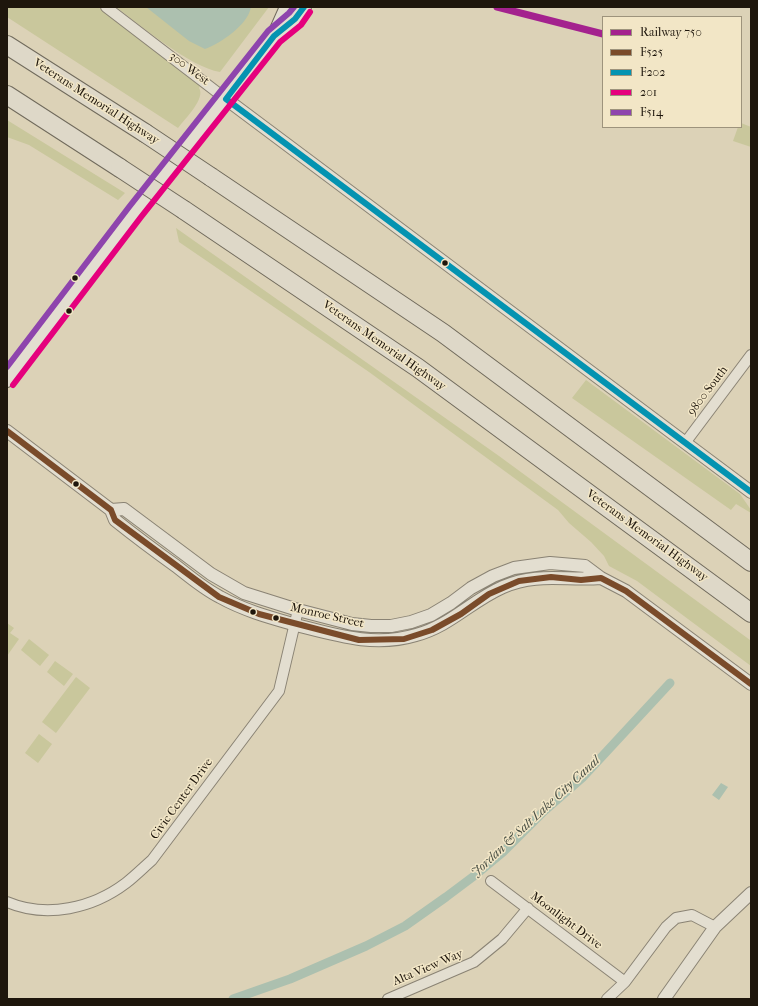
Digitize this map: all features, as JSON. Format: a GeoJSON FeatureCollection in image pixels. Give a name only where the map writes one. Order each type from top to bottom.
{"type":"FeatureCollection","features":[{"type":"Feature","properties":{"kind":"highway","name":"Veterans Memorial Highway"},"geometry":{"type":"LineString","coordinates":[[7,45],[145,132],[443,333],[751,562]]}},
{"type":"Feature","properties":{"kind":"highway","name":"Veterans Memorial Highway"},"geometry":{"type":"LineString","coordinates":[[7,95],[184,210],[418,368],[751,613]]}},
{"type":"Feature","properties":{"kind":"main road"},"geometry":{"type":"LineString","coordinates":[[7,380],[135,212],[226,99],[274,36],[287,7]]}},
{"type":"Feature","properties":{"kind":"main road"},"geometry":{"type":"LineString","coordinates":[[274,36],[295,19],[304,7]]}},
{"type":"Feature","properties":{"kind":"street","name":"300 West"},"geometry":{"type":"LineString","coordinates":[[106,7],[226,99],[751,492]]}},
{"type":"Feature","properties":{"kind":"street","name":"9800 South"},"geometry":{"type":"LineString","coordinates":[[685,443],[751,355]]}},
{"type":"Feature","properties":{"kind":"street","name":"Monroe Street"},"geometry":{"type":"LineString","coordinates":[[7,431],[111,510],[115,520],[220,597],[259,614],[359,640],[374,641],[404,638],[442,625],[489,594],[519,581],[551,576],[581,580],[601,578]]}},
{"type":"Feature","properties":{"kind":"street","name":"Monroe Street"},"geometry":{"type":"LineString","coordinates":[[111,510],[124,509],[228,585],[261,599],[352,624],[391,626],[411,622],[431,615],[451,603],[471,588],[493,576],[514,568],[532,564],[568,563],[585,566],[601,578],[630,594],[751,684]]}},
{"type":"Feature","properties":{"kind":"street","name":"Civic Center Drive"},"geometry":{"type":"LineString","coordinates":[[7,902],[37,911],[65,910],[93,902],[126,883],[152,860],[279,691],[298,610]]}},
{"type":"Feature","properties":{"kind":"street","name":"Moonlight Drive"},"geometry":{"type":"LineString","coordinates":[[491,881],[625,982]]}},
{"type":"Feature","properties":{"kind":"street"},"geometry":{"type":"LineString","coordinates":[[664,999],[715,926],[751,893]]}},
{"type":"Feature","properties":{"kind":"street","name":"Alta View Way"},"geometry":{"type":"LineString","coordinates":[[388,999],[474,962],[502,939],[528,908]]}},
{"type":"Feature","properties":{"kind":"street"},"geometry":{"type":"LineString","coordinates":[[607,999],[625,982],[666,927],[676,918],[692,915],[715,926]]}},
{"type":"Feature","properties":{"kind":"shaded area"},"geometry":{"type":"Polygon","coordinates":[[[7,7],[98,7],[200,86],[200,97],[190,114],[178,128],[7,17],[7,7]]]}},
{"type":"Feature","properties":{"kind":"shaded area"},"geometry":{"type":"Polygon","coordinates":[[[116,7],[269,7],[220,72],[208,69],[166,45],[116,7]]]}},
{"type":"Feature","properties":{"kind":"shaded area"},"geometry":{"type":"Polygon","coordinates":[[[146,7],[251,7],[249,14],[239,27],[226,38],[205,49],[189,41],[146,7]]]}},
{"type":"Feature","properties":{"kind":"shaded area"},"geometry":{"type":"Polygon","coordinates":[[[7,120],[125,193],[118,200],[29,145],[7,137],[7,120]]]}},
{"type":"Feature","properties":{"kind":"shaded area"},"geometry":{"type":"Polygon","coordinates":[[[742,123],[751,127],[751,147],[733,141],[738,128],[742,128],[742,123]]]}},
{"type":"Feature","properties":{"kind":"shaded area"},"geometry":{"type":"Polygon","coordinates":[[[176,228],[499,456],[750,640],[751,666],[637,581],[609,566],[604,556],[591,542],[569,523],[558,510],[369,372],[179,242],[176,228]]]}},
{"type":"Feature","properties":{"kind":"shaded area"},"geometry":{"type":"Polygon","coordinates":[[[586,380],[740,494],[751,510],[751,513],[736,504],[731,510],[572,398],[586,380]]]}},
{"type":"Feature","properties":{"kind":"shaded area"},"geometry":{"type":"Polygon","coordinates":[[[7,623],[14,628],[10,633],[19,639],[7,656],[7,623]]]}},
{"type":"Feature","properties":{"kind":"shaded area"},"geometry":{"type":"Polygon","coordinates":[[[29,639],[49,655],[40,666],[21,650],[29,639]]]}},
{"type":"Feature","properties":{"kind":"shaded area"},"geometry":{"type":"Polygon","coordinates":[[[55,661],[73,674],[64,686],[47,672],[55,661]]]}},
{"type":"Feature","properties":{"kind":"shaded area"},"geometry":{"type":"Polygon","coordinates":[[[76,677],[90,688],[56,733],[42,722],[76,677]]]}},
{"type":"Feature","properties":{"kind":"shaded area"},"geometry":{"type":"Polygon","coordinates":[[[39,734],[52,744],[38,763],[25,753],[39,734]]]}},
{"type":"Feature","properties":{"kind":"shaded area"},"geometry":{"type":"Polygon","coordinates":[[[721,783],[728,787],[719,800],[712,795],[721,783]]]}},
{"type":"Feature","properties":{"kind":"waterway","name":"Jordan & Salt Lake City Canal"},"geometry":{"type":"LineString","coordinates":[[233,999],[290,979],[366,946],[405,926],[446,897],[503,852],[544,811],[583,777],[670,683]]}},
{"type":"Feature","properties":{"kind":"rail line","name":"750"},"geometry":{"type":"LineString","coordinates":[[497,7],[602,34]]}},
{"type":"Feature","properties":{"kind":"transit line","name":"F514"},"geometry":{"type":"LineString","coordinates":[[7,367],[129,207],[268,31],[294,7]]}},
{"type":"Feature","properties":{"kind":"transit line","name":"F202"},"geometry":{"type":"LineString","coordinates":[[226,99],[274,36],[295,19],[304,7]]}},
{"type":"Feature","properties":{"kind":"transit line","name":"201"},"geometry":{"type":"LineString","coordinates":[[13,385],[141,217],[280,42],[301,25],[310,12]]}},
{"type":"Feature","properties":{"kind":"transit line","name":"F202"},"geometry":{"type":"LineString","coordinates":[[226,99],[751,492]]}},
{"type":"Feature","properties":{"kind":"transit line","name":"F525"},"geometry":{"type":"LineString","coordinates":[[7,431],[111,510],[115,520],[219,597],[259,614],[359,640],[404,639],[432,630],[461,614],[489,594],[519,581],[551,577],[581,580],[601,578],[626,591],[751,684]]}}]}
